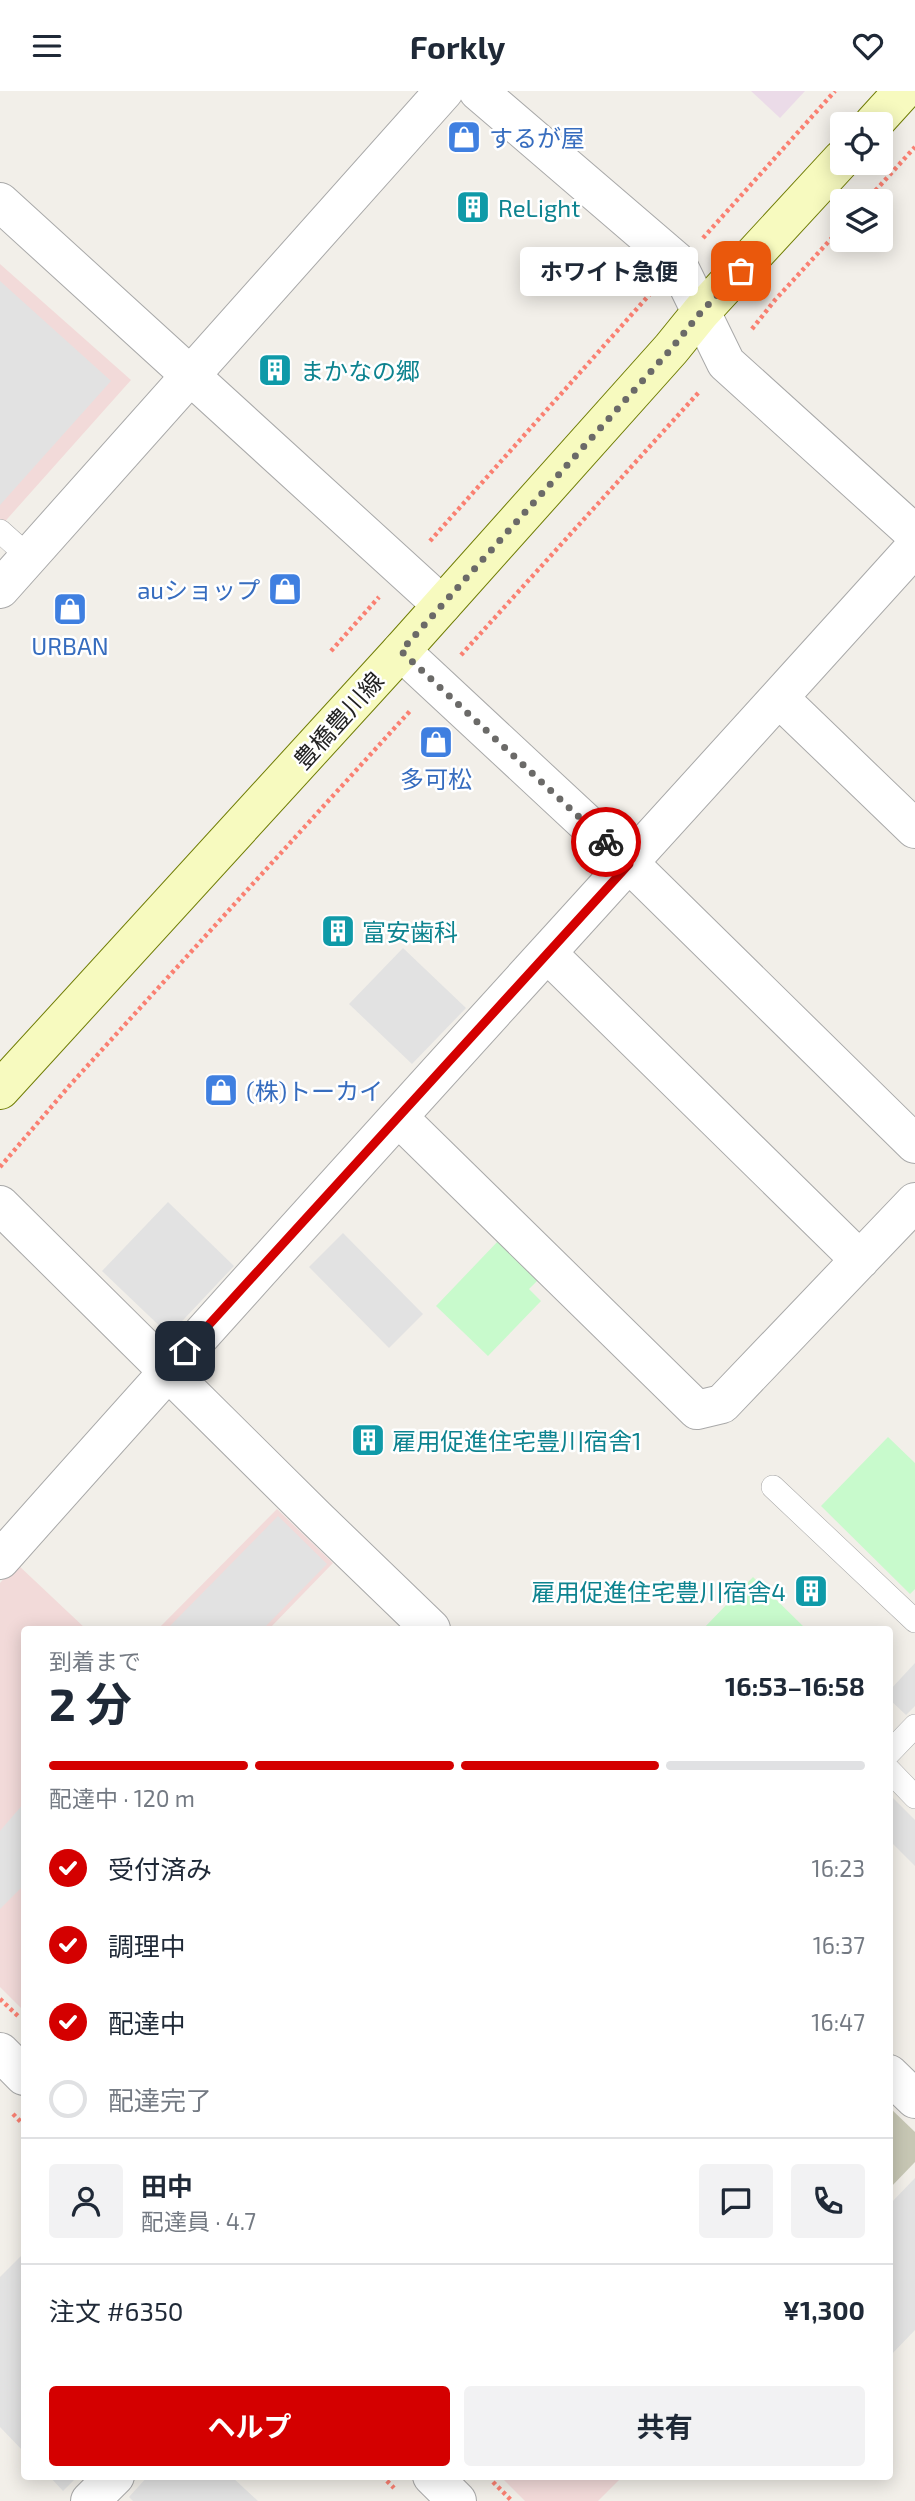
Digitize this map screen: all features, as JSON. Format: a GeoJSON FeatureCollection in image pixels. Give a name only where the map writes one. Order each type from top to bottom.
{"type":"FeatureCollection","features":[{"type":"Feature","properties":{"kind":"main road"},"geometry":{"type":"LineString","coordinates":[[884,112],[903,91]]}},
{"type":"Feature","properties":{"kind":"main road","name":"豊橋豊川線"},"geometry":{"type":"LineString","coordinates":[[0,1090],[401,651],[701,312],[830,172]]}},
{"type":"Feature","properties":{"kind":"street"},"geometry":{"type":"LineString","coordinates":[[0,589],[444,91]]}},
{"type":"Feature","properties":{"kind":"street"},"geometry":{"type":"LineString","coordinates":[[478,91],[676,261],[726,363],[915,534]]}},
{"type":"Feature","properties":{"kind":"street"},"geometry":{"type":"LineString","coordinates":[[0,202],[442,605]]}},
{"type":"Feature","properties":{"kind":"street"},"geometry":{"type":"LineString","coordinates":[[0,1560],[167,1371],[915,547]]}},
{"type":"Feature","properties":{"kind":"street"},"geometry":{"type":"LineString","coordinates":[[401,651],[629,864],[915,1143]]}},
{"type":"Feature","properties":{"kind":"street"},"geometry":{"type":"LineString","coordinates":[[779,698],[915,829]]}},
{"type":"Feature","properties":{"kind":"street"},"geometry":{"type":"LineString","coordinates":[[547,953],[860,1260]]}},
{"type":"Feature","properties":{"kind":"street"},"geometry":{"type":"LineString","coordinates":[[398,1117],[697,1410],[722,1404],[915,1202]]}},
{"type":"Feature","properties":{"kind":"street"},"geometry":{"type":"LineString","coordinates":[[0,1205],[428,1626]]}},
{"type":"Feature","properties":{"kind":"street"},"geometry":{"type":"LineString","coordinates":[[0,2052],[21,2073]]}},
{"type":"Feature","properties":{"kind":"street"},"geometry":{"type":"LineString","coordinates":[[893,2078],[915,2099]]}},
{"type":"Feature","properties":{"kind":"street"},"geometry":{"type":"LineString","coordinates":[[90,2501],[111,2480]]}},
{"type":"Feature","properties":{"kind":"street"},"geometry":{"type":"LineString","coordinates":[[436,2480],[457,2501]]}},
{"type":"Feature","properties":{"kind":"lane"},"geometry":{"type":"LineString","coordinates":[[0,531],[29,557]]}},
{"type":"Feature","properties":{"kind":"lane"},"geometry":{"type":"LineString","coordinates":[[774,1487],[915,1621]]}},
{"type":"Feature","properties":{"kind":"lane"},"geometry":{"type":"LineString","coordinates":[[893,1751],[915,1726]]}},
{"type":"Feature","properties":{"kind":"lane"},"geometry":{"type":"LineString","coordinates":[[893,1759],[915,1797]]}},
{"type":"Feature","properties":{"kind":"path"},"geometry":{"type":"LineString","coordinates":[[331,651],[633,315],[686,249],[702,239],[835,91]]}},
{"type":"Feature","properties":{"kind":"path"},"geometry":{"type":"LineString","coordinates":[[877,189],[915,147]]}},
{"type":"Feature","properties":{"kind":"path"},"geometry":{"type":"LineString","coordinates":[[0,1167],[70,1085]]}},
{"type":"Feature","properties":{"kind":"path"},"geometry":{"type":"LineString","coordinates":[[0,1999],[21,2020]]}},
{"type":"Feature","properties":{"kind":"path"},"geometry":{"type":"LineString","coordinates":[[491,2480],[512,2501]]}},
{"type":"Feature","properties":{"kind":"shaded area"},"geometry":{"type":"Polygon","coordinates":[[[751,91],[805,91],[780,118],[751,91]]]}},
{"type":"Feature","properties":{"kind":"shaded area"},"geometry":{"type":"Polygon","coordinates":[[[0,264],[131,380],[0,527],[0,264]]]}},
{"type":"Feature","properties":{"kind":"shaded area"},"geometry":{"type":"Polygon","coordinates":[[[0,281],[111,381],[0,505],[0,281]]]}},
{"type":"Feature","properties":{"kind":"shaded area"},"geometry":{"type":"Polygon","coordinates":[[[403,948],[466,1008],[412,1064],[349,1004],[403,948]]]}},
{"type":"Feature","properties":{"kind":"shaded area"},"geometry":{"type":"Polygon","coordinates":[[[168,1202],[234,1266],[169,1335],[102,1271],[168,1202]]]}},
{"type":"Feature","properties":{"kind":"shaded area"},"geometry":{"type":"Polygon","coordinates":[[[343,1233],[423,1314],[389,1348],[309,1267],[343,1233]]]}},
{"type":"Feature","properties":{"kind":"shaded area"},"geometry":{"type":"Polygon","coordinates":[[[277,1509],[333,1563],[272,1626],[161,1626],[277,1509]]]}},
{"type":"Feature","properties":{"kind":"shaded area"},"geometry":{"type":"Polygon","coordinates":[[[278,1516],[327,1564],[266,1626],[170,1626],[278,1516]]]}},
{"type":"Feature","properties":{"kind":"shaded area"},"geometry":{"type":"Polygon","coordinates":[[[17,1564],[83,1626],[21,1626],[21,2008],[0,1987],[0,1583],[17,1564]]]}},
{"type":"Feature","properties":{"kind":"shaded area"},"geometry":{"type":"Polygon","coordinates":[[[915,1663],[915,1706],[906,1715],[893,1703],[893,1687],[915,1663]]]}},
{"type":"Feature","properties":{"kind":"shaded area"},"geometry":{"type":"Polygon","coordinates":[[[893,1798],[915,1820],[915,1866],[893,1844],[893,1798]]]}},
{"type":"Feature","properties":{"kind":"shaded area"},"geometry":{"type":"Polygon","coordinates":[[[21,1806],[21,1888],[0,1909],[0,1831],[21,1806]]]}},
{"type":"Feature","properties":{"kind":"shaded area"},"geometry":{"type":"Polygon","coordinates":[[[893,2111],[915,2132],[915,2162],[893,2185],[893,2111]]]}},
{"type":"Feature","properties":{"kind":"shaded area"},"geometry":{"type":"Polygon","coordinates":[[[915,2178],[915,2330],[893,2353],[893,2201],[915,2178]]]}},
{"type":"Feature","properties":{"kind":"shaded area"},"geometry":{"type":"Polygon","coordinates":[[[21,2256],[21,2449],[0,2427],[0,2277],[21,2256]]]}},
{"type":"Feature","properties":{"kind":"shaded area"},"geometry":{"type":"Polygon","coordinates":[[[53,2480],[74,2480],[63,2491],[53,2480]]]}},
{"type":"Feature","properties":{"kind":"shaded area"},"geometry":{"type":"Polygon","coordinates":[[[144,2480],[235,2480],[258,2501],[133,2501],[129,2497],[144,2480]]]}},
{"type":"Feature","properties":{"kind":"shaded area"},"geometry":{"type":"Polygon","coordinates":[[[504,2480],[619,2480],[598,2501],[525,2501],[504,2480]]]}},
{"type":"Feature","properties":{"kind":"green space"},"geometry":{"type":"Polygon","coordinates":[[[500,1239],[540,1278],[529,1289],[541,1301],[488,1356],[436,1306],[500,1239]]]}},
{"type":"Feature","properties":{"kind":"green space"},"geometry":{"type":"Polygon","coordinates":[[[888,1437],[915,1463],[915,1589],[910,1594],[821,1506],[888,1437]]]}},
{"type":"Feature","properties":{"kind":"green space"},"geometry":{"type":"Polygon","coordinates":[[[753,1577],[803,1626],[706,1626],[753,1577]]]}},
{"type":"Feature","properties":{"kind":"way so far"},"geometry":{"type":"LineString","coordinates":[[606,842],[401,651],[701,312],[741,271]]}},
{"type":"Feature","properties":{"kind":"place","name":"するが屋"},"geometry":{"type":"Point","coordinates":[464,137]}},
{"type":"Feature","properties":{"kind":"place","name":"ReLight"},"geometry":{"type":"Point","coordinates":[473,207]}},
{"type":"Feature","properties":{"kind":"place","name":"ホワイト急便"},"geometry":{"type":"Point","coordinates":[741,271]}},
{"type":"Feature","properties":{"kind":"place","name":"まかなの郷"},"geometry":{"type":"Point","coordinates":[275,370]}},
{"type":"Feature","properties":{"kind":"place","name":"auショップ"},"geometry":{"type":"Point","coordinates":[285,589]}},
{"type":"Feature","properties":{"kind":"place","name":"URBAN"},"geometry":{"type":"Point","coordinates":[70,609]}},
{"type":"Feature","properties":{"kind":"place","name":"多可松"},"geometry":{"type":"Point","coordinates":[436,742]}},
{"type":"Feature","properties":{"kind":"place","name":"富安歯科"},"geometry":{"type":"Point","coordinates":[338,931]}},
{"type":"Feature","properties":{"kind":"place","name":"(株)トーカイ"},"geometry":{"type":"Point","coordinates":[221,1090]}},
{"type":"Feature","properties":{"kind":"place","name":"雇用促進住宅豊川宿舎1"},"geometry":{"type":"Point","coordinates":[368,1440]}},
{"type":"Feature","properties":{"kind":"place","name":"雇用促進住宅豊川宿舎4"},"geometry":{"type":"Point","coordinates":[811,1591]}},
{"type":"Feature","properties":{"kind":"route"},"geometry":{"type":"LineString","coordinates":[[185,1351],[629,864],[606,842]]}}]}
